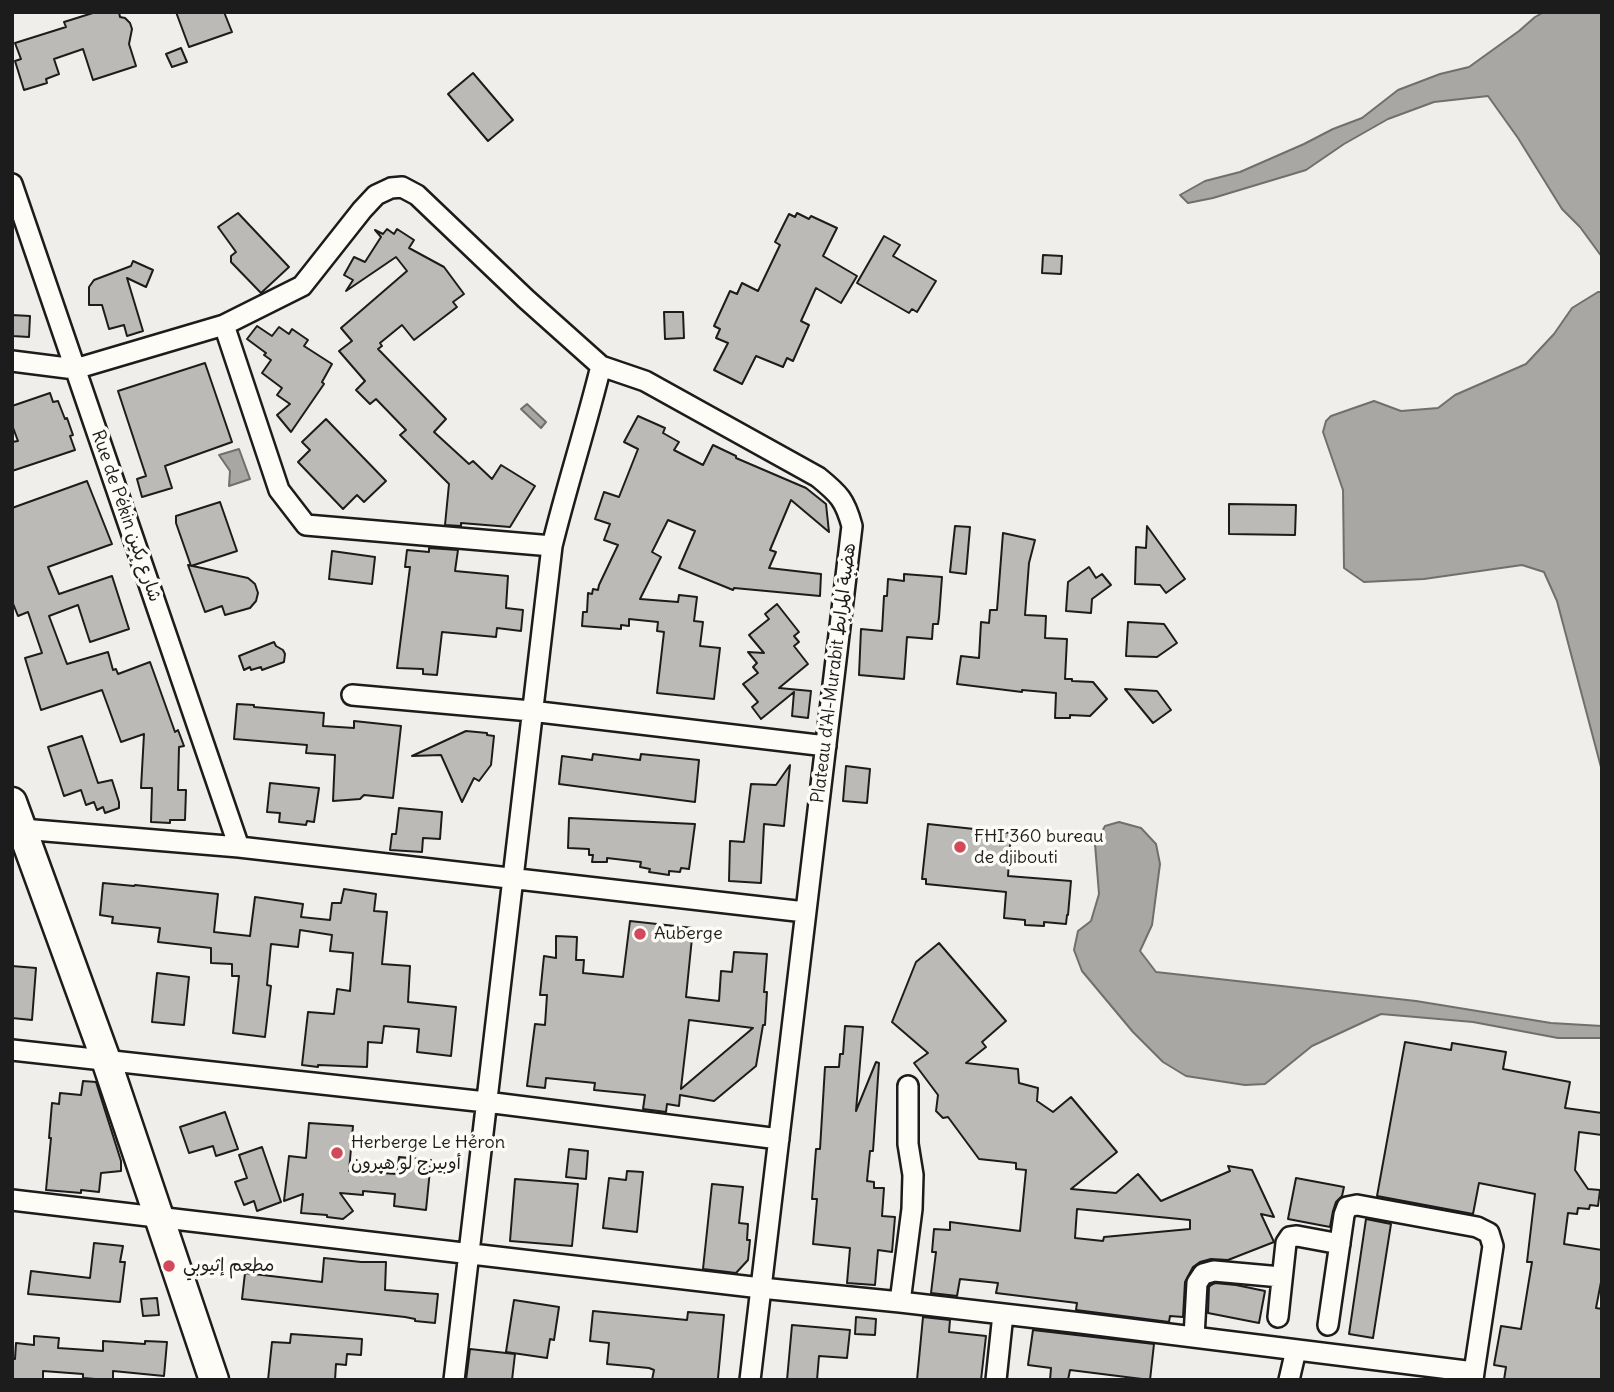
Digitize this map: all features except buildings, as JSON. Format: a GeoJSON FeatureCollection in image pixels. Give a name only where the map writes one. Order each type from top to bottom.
{"type":"FeatureCollection","features":[{"type":"Feature","properties":{"kind":"street","name":"Rue de Pékin شارع بكين"},"geometry":{"type":"LineString","coordinates":[[12,184],[239,847]]}},
{"type":"Feature","properties":{"kind":"street","name":"Plateau d'Al-Murabit هضبة المرابط"},"geometry":{"type":"LineString","coordinates":[[12,361],[75,369],[224,325],[302,286],[376,195],[391,188],[402,187],[417,195],[601,366],[645,381],[818,477],[835,490],[846,506],[852,526],[750,1380]]}},
{"type":"Feature","properties":{"kind":"street"},"geometry":{"type":"LineString","coordinates":[[224,325],[279,489],[306,525],[552,546]]}},
{"type":"Feature","properties":{"kind":"street"},"geometry":{"type":"LineString","coordinates":[[454,1380],[552,546],[601,366]]}},
{"type":"Feature","properties":{"kind":"street"},"geometry":{"type":"LineString","coordinates":[[352,695],[531,711],[826,746]]}},
{"type":"Feature","properties":{"kind":"street"},"geometry":{"type":"LineString","coordinates":[[12,802],[106,1060],[214,1380]]}},
{"type":"Feature","properties":{"kind":"street"},"geometry":{"type":"LineString","coordinates":[[22,830],[239,847],[805,912]]}},
{"type":"Feature","properties":{"kind":"street"},"geometry":{"type":"LineString","coordinates":[[12,1050],[486,1102],[779,1139]]}},
{"type":"Feature","properties":{"kind":"street"},"geometry":{"type":"LineString","coordinates":[[900,1302],[912,1209],[913,1175],[908,1144],[908,1086]]}},
{"type":"Feature","properties":{"kind":"street"},"geometry":{"type":"LineString","coordinates":[[12,1200],[1194,1337],[1473,1376],[1493,1246],[1489,1233],[1477,1227],[1357,1205],[1347,1207],[1328,1325]]}},
{"type":"Feature","properties":{"kind":"street"},"geometry":{"type":"LineString","coordinates":[[1278,1317],[1286,1243],[1290,1237],[1340,1244]]}},
{"type":"Feature","properties":{"kind":"street"},"geometry":{"type":"LineString","coordinates":[[1194,1337],[1197,1283],[1203,1274],[1214,1271],[1281,1277]]}},
{"type":"Feature","properties":{"kind":"street"},"geometry":{"type":"LineString","coordinates":[[996,1380],[1003,1314]]}},
{"type":"Feature","properties":{"kind":"street"},"geometry":{"type":"LineString","coordinates":[[1289,1380],[1296,1350]]}},
{"type":"Feature","properties":{"kind":"shaded area"},"geometry":{"type":"Polygon","coordinates":[[[1544,12],[1602,12],[1602,257],[1580,227],[1562,209],[1488,96],[1434,102],[1388,119],[1306,170],[1188,203],[1180,195],[1205,181],[1240,172],[1362,118],[1398,90],[1440,74],[1469,67],[1544,12]]]}},
{"type":"Feature","properties":{"kind":"shaded area"},"geometry":{"type":"Polygon","coordinates":[[[1602,292],[1602,771],[1557,601],[1544,572],[1522,565],[1424,579],[1364,582],[1344,568],[1343,490],[1323,432],[1326,421],[1331,416],[1374,401],[1401,411],[1438,408],[1455,395],[1526,364],[1554,334],[1572,308],[1602,292]]]}},
{"type":"Feature","properties":{"kind":"shaded area"},"geometry":{"type":"Polygon","coordinates":[[[527,404],[546,422],[541,428],[521,409],[527,404]]]}},
{"type":"Feature","properties":{"kind":"shaded area"},"geometry":{"type":"Polygon","coordinates":[[[239,449],[250,479],[229,486],[230,471],[219,455],[239,449]]]}},
{"type":"Feature","properties":{"kind":"shaded area"},"geometry":{"type":"Polygon","coordinates":[[[1119,822],[1141,828],[1156,844],[1160,864],[1152,925],[1140,951],[1156,972],[1416,1001],[1551,1023],[1602,1026],[1602,1038],[1558,1038],[1473,1022],[1381,1014],[1312,1046],[1265,1084],[1245,1085],[1186,1076],[1163,1062],[1133,1032],[1082,971],[1074,950],[1078,931],[1091,921],[1099,894],[1095,844],[1105,826],[1119,822]]]}},
{"type":"Feature","properties":{"kind":"place","name":"FHI 360 bureau de djibouti"},"geometry":{"type":"Point","coordinates":[960,847]}},
{"type":"Feature","properties":{"kind":"place","name":"Auberge"},"geometry":{"type":"Point","coordinates":[640,934]}},
{"type":"Feature","properties":{"kind":"place","name":"Herberge Le Héron أوبيرج لو هيرون"},"geometry":{"type":"Point","coordinates":[337,1153]}},
{"type":"Feature","properties":{"kind":"place","name":"مطعم إثيوبي"},"geometry":{"type":"Point","coordinates":[169,1266]}}]}
